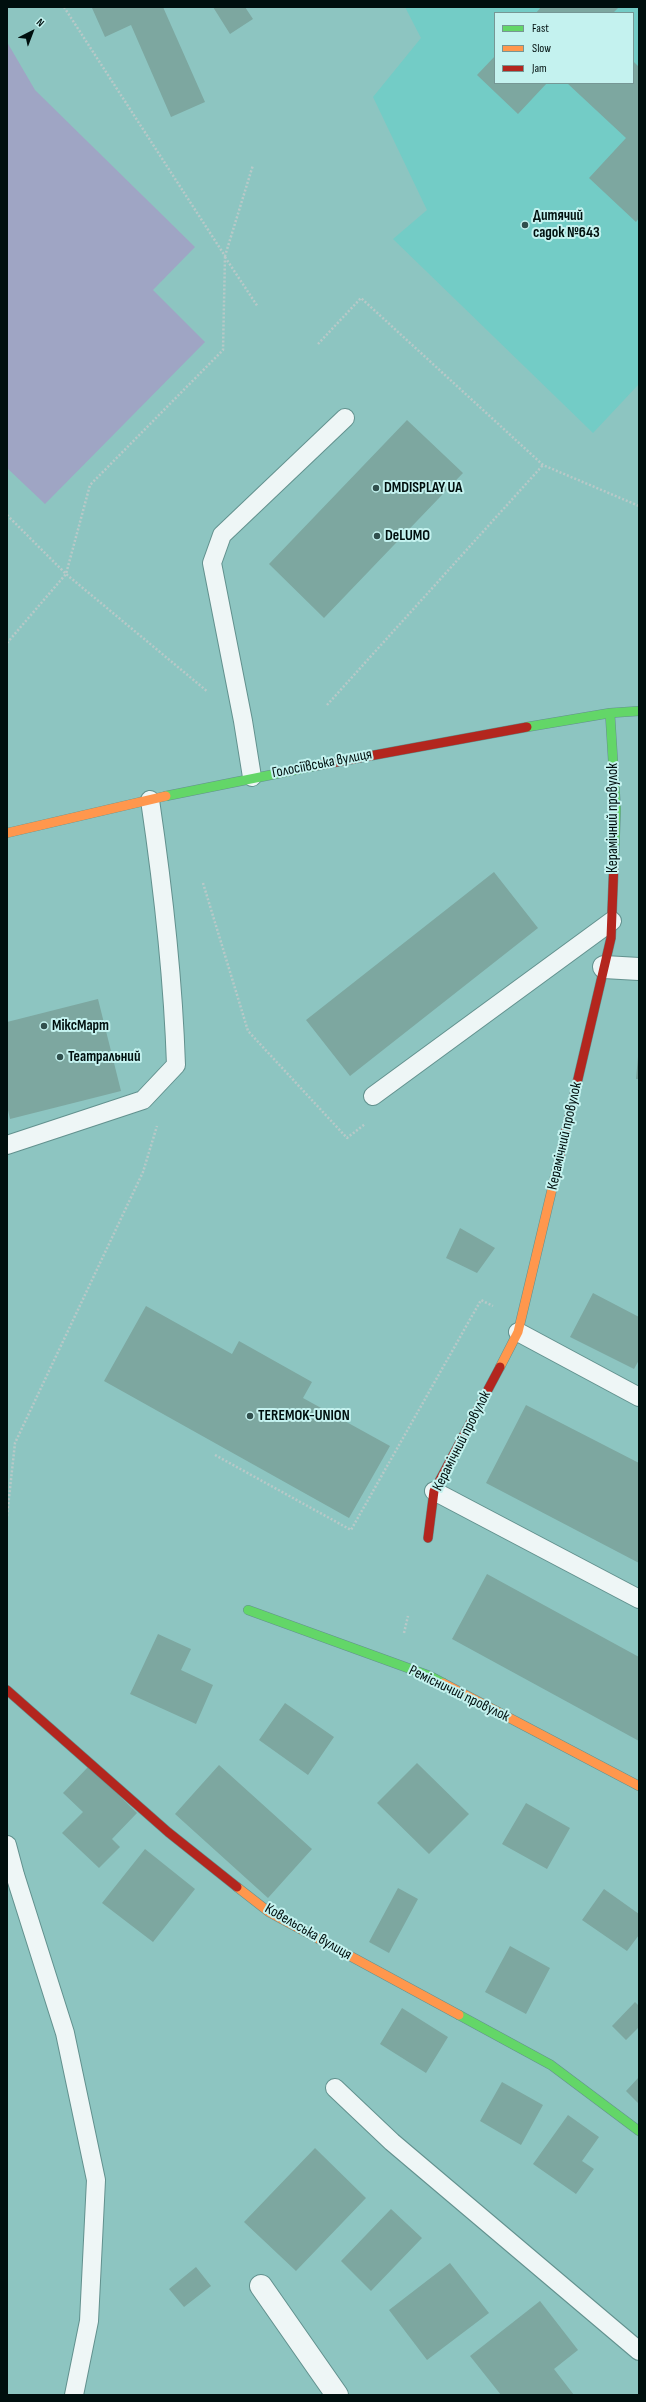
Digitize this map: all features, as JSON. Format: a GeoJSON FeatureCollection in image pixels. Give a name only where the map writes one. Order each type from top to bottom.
{"type":"FeatureCollection","features":[{"type":"Feature","properties":{"kind":"street","name":"Голосіївська вулиця"},"geometry":{"type":"LineString","coordinates":[[7,833],[252,777],[434,743],[610,713],[639,711]]}},
{"type":"Feature","properties":{"kind":"street","name":"Керамічний провулок"},"geometry":{"type":"LineString","coordinates":[[428,1538],[434,1492],[520,1326],[611,938],[616,809],[610,713]]}},
{"type":"Feature","properties":{"kind":"street"},"geometry":{"type":"LineString","coordinates":[[604,967],[639,969]]}},
{"type":"Feature","properties":{"kind":"street","name":"Ремісничий провулок"},"geometry":{"type":"LineString","coordinates":[[248,1610],[430,1676],[639,1786]]}},
{"type":"Feature","properties":{"kind":"street","name":"Ковельська вулиця"},"geometry":{"type":"LineString","coordinates":[[7,1690],[168,1832],[269,1912],[551,2065],[639,2131]]}},
{"type":"Feature","properties":{"kind":"street"},"geometry":{"type":"LineString","coordinates":[[261,2286],[337,2395]]}},
{"type":"Feature","properties":{"kind":"lane"},"geometry":{"type":"LineString","coordinates":[[252,777],[243,722],[212,563],[222,536],[345,418]]}},
{"type":"Feature","properties":{"kind":"lane"},"geometry":{"type":"LineString","coordinates":[[7,1145],[144,1100],[176,1065],[174,1004],[163,892],[150,800]]}},
{"type":"Feature","properties":{"kind":"lane"},"geometry":{"type":"LineString","coordinates":[[373,1096],[612,921]]}},
{"type":"Feature","properties":{"kind":"lane"},"geometry":{"type":"LineString","coordinates":[[520,1326],[639,1397]]}},
{"type":"Feature","properties":{"kind":"lane"},"geometry":{"type":"LineString","coordinates":[[434,1492],[639,1599]]}},
{"type":"Feature","properties":{"kind":"lane"},"geometry":{"type":"LineString","coordinates":[[7,1845],[65,2033],[96,2180],[89,2321],[74,2395]]}},
{"type":"Feature","properties":{"kind":"lane"},"geometry":{"type":"LineString","coordinates":[[335,2088],[392,2142],[639,2351]]}},
{"type":"Feature","properties":{"kind":"path"},"geometry":{"type":"LineString","coordinates":[[64,7],[258,307]]}},
{"type":"Feature","properties":{"kind":"path"},"geometry":{"type":"LineString","coordinates":[[7,643],[66,574],[90,485],[223,350],[225,256],[253,165]]}},
{"type":"Feature","properties":{"kind":"path"},"geometry":{"type":"LineString","coordinates":[[318,344],[361,298],[543,465],[639,506]]}},
{"type":"Feature","properties":{"kind":"path"},"geometry":{"type":"LineString","coordinates":[[327,705],[543,465]]}},
{"type":"Feature","properties":{"kind":"path"},"geometry":{"type":"LineString","coordinates":[[7,515],[66,574],[243,722]]}},
{"type":"Feature","properties":{"kind":"path"},"geometry":{"type":"LineString","coordinates":[[203,883],[248,1031],[347,1138],[370,1120]]}},
{"type":"Feature","properties":{"kind":"path"},"geometry":{"type":"LineString","coordinates":[[7,1516],[15,1443],[143,1172],[158,1122]]}},
{"type":"Feature","properties":{"kind":"path"},"geometry":{"type":"LineString","coordinates":[[215,1455],[351,1530],[481,1300],[520,1326]]}},
{"type":"Feature","properties":{"kind":"shaded area","name":"Дитячий садок №643"},"geometry":{"type":"Polygon","coordinates":[[[405,7],[639,7],[639,384],[593,433],[393,239],[427,210],[373,97],[421,38],[405,7]]]}},
{"type":"Feature","properties":{"kind":"shaded area"},"geometry":{"type":"Polygon","coordinates":[[[7,42],[35,90],[195,247],[153,290],[205,342],[45,504],[7,468],[7,42]]]}},
{"type":"Feature","properties":{"kind":"building"},"geometry":{"type":"Polygon","coordinates":[[[163,7],[205,102],[171,117],[131,25],[105,37],[92,8],[163,7]]]}},
{"type":"Feature","properties":{"kind":"building"},"geometry":{"type":"Polygon","coordinates":[[[213,7],[245,7],[253,19],[230,34],[213,7]]]}},
{"type":"Feature","properties":{"kind":"building"},"geometry":{"type":"Polygon","coordinates":[[[541,7],[619,7],[614,12],[537,12],[541,7]]]}},
{"type":"Feature","properties":{"kind":"building"},"geometry":{"type":"Polygon","coordinates":[[[494,57],[494,84],[546,84],[518,114],[477,75],[494,57]]]}},
{"type":"Feature","properties":{"kind":"building"},"geometry":{"type":"Polygon","coordinates":[[[634,62],[639,67],[639,218],[636,222],[589,178],[626,138],[568,84],[634,84],[634,62]]]}},
{"type":"Feature","properties":{"kind":"building"},"geometry":{"type":"Polygon","coordinates":[[[407,420],[463,473],[324,618],[269,564],[407,420]]]}},
{"type":"Feature","properties":{"kind":"building"},"geometry":{"type":"Polygon","coordinates":[[[494,872],[538,928],[350,1076],[306,1020],[494,872]]]}},
{"type":"Feature","properties":{"kind":"building","name":"Театральний"},"geometry":{"type":"Polygon","coordinates":[[[98,999],[121,1091],[10,1119],[7,1106],[7,1022],[98,999]]]}},
{"type":"Feature","properties":{"kind":"building"},"geometry":{"type":"Polygon","coordinates":[[[638,1057],[639,1079],[636,1079],[638,1057]]]}},
{"type":"Feature","properties":{"kind":"building"},"geometry":{"type":"Polygon","coordinates":[[[460,1228],[495,1248],[477,1273],[446,1258],[460,1228]]]}},
{"type":"Feature","properties":{"kind":"building"},"geometry":{"type":"Polygon","coordinates":[[[593,1293],[639,1317],[639,1360],[634,1369],[570,1337],[593,1293]]]}},
{"type":"Feature","properties":{"kind":"building"},"geometry":{"type":"Polygon","coordinates":[[[146,1306],[232,1354],[239,1341],[312,1382],[303,1398],[390,1446],[349,1518],[104,1381],[146,1306]]]}},
{"type":"Feature","properties":{"kind":"building"},"geometry":{"type":"Polygon","coordinates":[[[526,1405],[639,1463],[639,1563],[486,1483],[526,1405]]]}},
{"type":"Feature","properties":{"kind":"building"},"geometry":{"type":"Polygon","coordinates":[[[487,1574],[639,1657],[639,1741],[452,1639],[487,1574]]]}},
{"type":"Feature","properties":{"kind":"building"},"geometry":{"type":"Polygon","coordinates":[[[158,1634],[191,1649],[181,1670],[213,1685],[196,1724],[130,1694],[158,1634]]]}},
{"type":"Feature","properties":{"kind":"building"},"geometry":{"type":"Polygon","coordinates":[[[285,1703],[334,1737],[308,1775],[259,1740],[285,1703]]]}},
{"type":"Feature","properties":{"kind":"building"},"geometry":{"type":"Polygon","coordinates":[[[417,1763],[469,1814],[429,1854],[377,1803],[417,1763]]]}},
{"type":"Feature","properties":{"kind":"building"},"geometry":{"type":"Polygon","coordinates":[[[219,1765],[312,1849],[268,1898],[175,1814],[219,1765]]]}},
{"type":"Feature","properties":{"kind":"building"},"geometry":{"type":"Polygon","coordinates":[[[89,1766],[137,1813],[112,1839],[120,1847],[99,1868],[62,1833],[83,1812],[63,1793],[89,1766]]]}},
{"type":"Feature","properties":{"kind":"building"},"geometry":{"type":"Polygon","coordinates":[[[526,1803],[570,1828],[547,1869],[502,1844],[526,1803]]]}},
{"type":"Feature","properties":{"kind":"building"},"geometry":{"type":"Polygon","coordinates":[[[145,1849],[195,1889],[153,1942],[102,1903],[145,1849]]]}},
{"type":"Feature","properties":{"kind":"building"},"geometry":{"type":"Polygon","coordinates":[[[398,1888],[418,1899],[389,1953],[369,1942],[398,1888]]]}},
{"type":"Feature","properties":{"kind":"building"},"geometry":{"type":"Polygon","coordinates":[[[604,1889],[639,1914],[639,1935],[627,1951],[582,1920],[604,1889]]]}},
{"type":"Feature","properties":{"kind":"building"},"geometry":{"type":"Polygon","coordinates":[[[510,1946],[550,1968],[526,2014],[485,1992],[510,1946]]]}},
{"type":"Feature","properties":{"kind":"building"},"geometry":{"type":"Polygon","coordinates":[[[635,2002],[639,2006],[639,2027],[626,2040],[612,2026],[635,2002]]]}},
{"type":"Feature","properties":{"kind":"building"},"geometry":{"type":"Polygon","coordinates":[[[402,2008],[448,2037],[426,2073],[380,2044],[402,2008]]]}},
{"type":"Feature","properties":{"kind":"building"},"geometry":{"type":"Polygon","coordinates":[[[639,2077],[639,2104],[626,2091],[639,2077]]]}},
{"type":"Feature","properties":{"kind":"building"},"geometry":{"type":"Polygon","coordinates":[[[502,2082],[543,2105],[521,2145],[480,2121],[502,2082]]]}},
{"type":"Feature","properties":{"kind":"building"},"geometry":{"type":"Polygon","coordinates":[[[568,2115],[599,2137],[582,2161],[594,2169],[576,2194],[533,2164],[568,2115]]]}},
{"type":"Feature","properties":{"kind":"building"},"geometry":{"type":"Polygon","coordinates":[[[315,2148],[366,2198],[296,2271],[244,2222],[315,2148]]]}},
{"type":"Feature","properties":{"kind":"building"},"geometry":{"type":"Polygon","coordinates":[[[391,2209],[422,2238],[371,2291],[341,2261],[391,2209]]]}},
{"type":"Feature","properties":{"kind":"building"},"geometry":{"type":"Polygon","coordinates":[[[450,2263],[489,2313],[427,2360],[389,2310],[450,2263]]]}},
{"type":"Feature","properties":{"kind":"building"},"geometry":{"type":"Polygon","coordinates":[[[196,2267],[211,2286],[184,2307],[169,2289],[196,2267]]]}},
{"type":"Feature","properties":{"kind":"building"},"geometry":{"type":"Polygon","coordinates":[[[540,2301],[578,2350],[554,2369],[574,2395],[501,2395],[470,2356],[540,2301]]]}},
{"type":"Feature","properties":{"kind":"traffic: fast"},"geometry":{"type":"LineString","coordinates":[[527,727],[610,713],[639,711]]}},
{"type":"Feature","properties":{"kind":"traffic: fast"},"geometry":{"type":"LineString","coordinates":[[610,713],[616,809],[614,861]]}},
{"type":"Feature","properties":{"kind":"traffic: fast"},"geometry":{"type":"LineString","coordinates":[[166,796],[315,766]]}},
{"type":"Feature","properties":{"kind":"traffic: fast"},"geometry":{"type":"LineString","coordinates":[[248,1610],[430,1676],[443,1683]]}},
{"type":"Feature","properties":{"kind":"traffic: fast"},"geometry":{"type":"LineString","coordinates":[[459,2015],[551,2065],[639,2131]]}},
{"type":"Feature","properties":{"kind":"traffic: slow"},"geometry":{"type":"LineString","coordinates":[[7,833],[166,796]]}},
{"type":"Feature","properties":{"kind":"traffic: slow"},"geometry":{"type":"LineString","coordinates":[[500,1367],[518,1332],[558,1164]]}},
{"type":"Feature","properties":{"kind":"traffic: slow"},"geometry":{"type":"LineString","coordinates":[[443,1683],[639,1786]]}},
{"type":"Feature","properties":{"kind":"traffic: slow"},"geometry":{"type":"LineString","coordinates":[[237,1887],[269,1912],[459,2015]]}},
{"type":"Feature","properties":{"kind":"traffic: jam"},"geometry":{"type":"LineString","coordinates":[[315,766],[527,727]]}},
{"type":"Feature","properties":{"kind":"traffic: jam"},"geometry":{"type":"LineString","coordinates":[[558,1164],[611,938],[614,861]]}},
{"type":"Feature","properties":{"kind":"traffic: jam"},"geometry":{"type":"LineString","coordinates":[[428,1538],[434,1491],[500,1367]]}},
{"type":"Feature","properties":{"kind":"traffic: jam"},"geometry":{"type":"LineString","coordinates":[[7,1690],[168,1832],[237,1887]]}},
{"type":"Feature","properties":{"kind":"place","name":"Дитячий садок №643"},"geometry":{"type":"Point","coordinates":[525,225]}},
{"type":"Feature","properties":{"kind":"place","name":"DMDISPLAY UA"},"geometry":{"type":"Point","coordinates":[376,488]}},
{"type":"Feature","properties":{"kind":"place","name":"DeLUMO"},"geometry":{"type":"Point","coordinates":[377,536]}},
{"type":"Feature","properties":{"kind":"place","name":"МіксМарт"},"geometry":{"type":"Point","coordinates":[44,1026]}},
{"type":"Feature","properties":{"kind":"place","name":"Театральний"},"geometry":{"type":"Point","coordinates":[60,1057]}},
{"type":"Feature","properties":{"kind":"place","name":"TEREMOK-UNION"},"geometry":{"type":"Point","coordinates":[250,1416]}}]}
